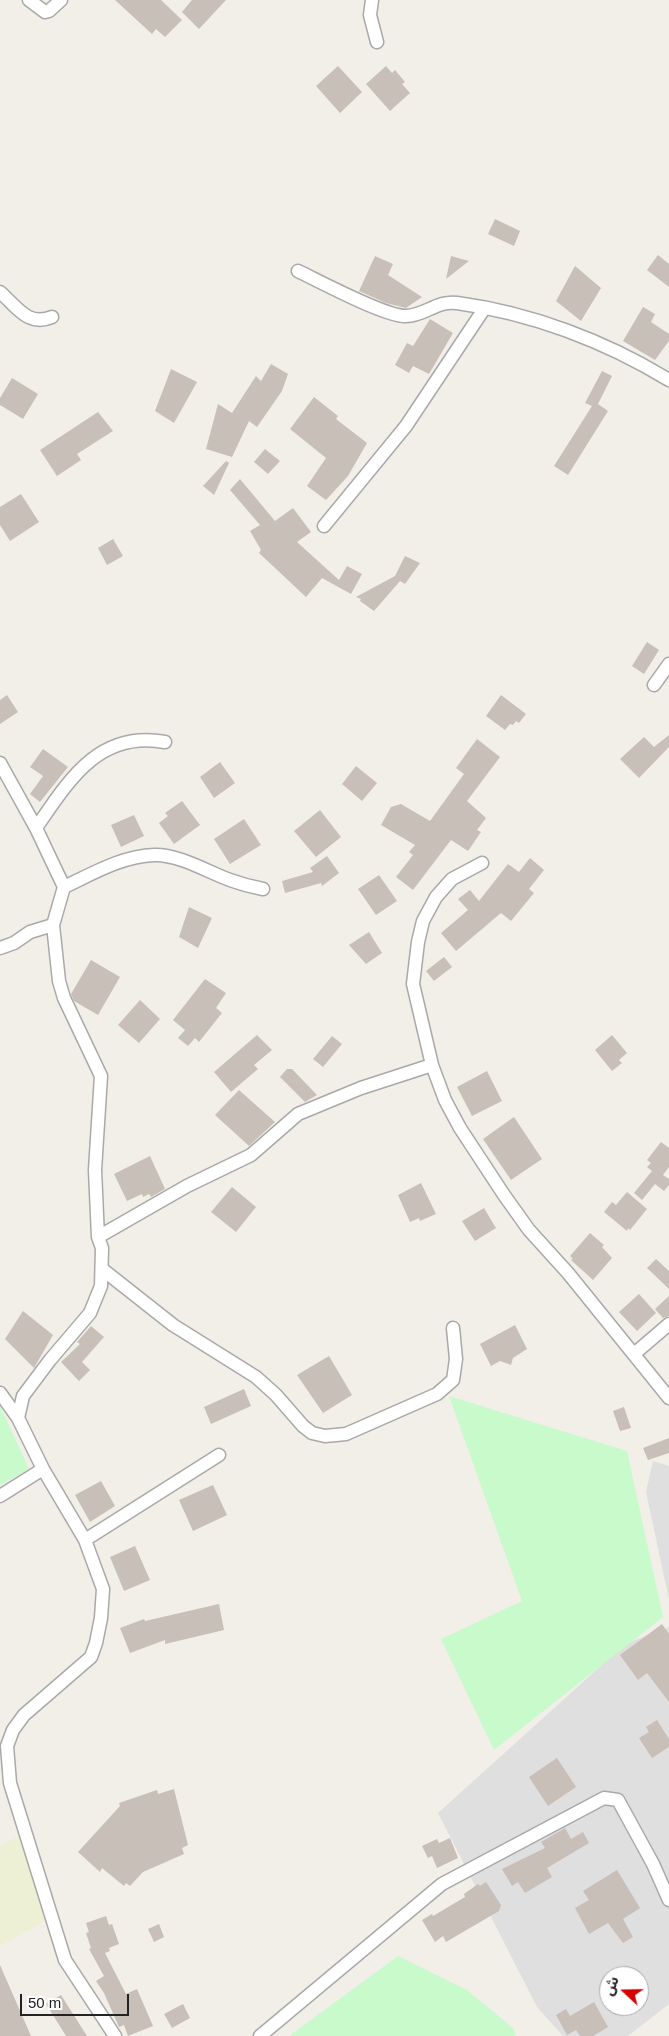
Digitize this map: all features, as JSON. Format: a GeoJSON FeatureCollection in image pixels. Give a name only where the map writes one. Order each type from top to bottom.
{"type":"FeatureCollection","features":[{"type":"Feature","properties":{"kind":"street"},"geometry":{"type":"LineString","coordinates":[[29,0],[45,12],[50,11],[61,0]]}},
{"type":"Feature","properties":{"kind":"street"},"geometry":{"type":"LineString","coordinates":[[372,0],[370,15],[376,42]]}},
{"type":"Feature","properties":{"kind":"street"},"geometry":{"type":"LineString","coordinates":[[298,271],[356,298],[407,316],[444,303],[484,308],[592,339],[622,353],[669,380]]}},
{"type":"Feature","properties":{"kind":"street"},"geometry":{"type":"LineString","coordinates":[[0,292],[28,317],[41,321],[52,317]]}},
{"type":"Feature","properties":{"kind":"street"},"geometry":{"type":"LineString","coordinates":[[324,526],[406,426],[484,308]]}},
{"type":"Feature","properties":{"kind":"street"},"geometry":{"type":"LineString","coordinates":[[654,684],[669,664]]}},
{"type":"Feature","properties":{"kind":"street"},"geometry":{"type":"LineString","coordinates":[[36,828],[56,799],[90,760],[124,742],[144,738],[165,742]]}},
{"type":"Feature","properties":{"kind":"street"},"geometry":{"type":"LineString","coordinates":[[0,763],[36,828],[64,887],[52,925],[55,956],[64,998],[101,1076],[95,1170],[98,1237],[102,1248],[101,1286],[90,1313],[23,1396],[18,1418]]}},
{"type":"Feature","properties":{"kind":"street"},"geometry":{"type":"LineString","coordinates":[[64,887],[110,866],[133,858],[156,855],[190,863],[233,882],[264,889]]}},
{"type":"Feature","properties":{"kind":"street"},"geometry":{"type":"LineString","coordinates":[[482,863],[452,878],[423,921],[418,942],[413,984],[432,1065],[445,1100],[460,1128],[504,1195],[529,1230],[669,1398]]}},
{"type":"Feature","properties":{"kind":"street"},"geometry":{"type":"LineString","coordinates":[[0,948],[14,943],[30,932],[52,925]]}},
{"type":"Feature","properties":{"kind":"street"},"geometry":{"type":"LineString","coordinates":[[98,1237],[187,1186],[251,1155],[298,1114],[361,1088],[432,1065]]}},
{"type":"Feature","properties":{"kind":"street"},"geometry":{"type":"LineString","coordinates":[[102,1269],[172,1325],[256,1377],[276,1395],[312,1434],[325,1436],[346,1434],[438,1394],[452,1380],[456,1358],[453,1328]]}},
{"type":"Feature","properties":{"kind":"street"},"geometry":{"type":"LineString","coordinates":[[634,1354],[669,1324]]}},
{"type":"Feature","properties":{"kind":"street"},"geometry":{"type":"LineString","coordinates":[[0,1394],[18,1418],[44,1469],[85,1540],[103,1589],[102,1618],[91,1657],[24,1715],[13,1730],[7,1746],[10,1783],[65,1960],[115,2036]]}},
{"type":"Feature","properties":{"kind":"street"},"geometry":{"type":"LineString","coordinates":[[85,1540],[219,1455]]}},
{"type":"Feature","properties":{"kind":"street"},"geometry":{"type":"LineString","coordinates":[[0,1496],[44,1469]]}},
{"type":"Feature","properties":{"kind":"street"},"geometry":{"type":"LineString","coordinates":[[260,2036],[442,1884],[604,1798],[618,1800],[653,1864],[669,1900]]}},
{"type":"Feature","properties":{"kind":"shaded area"},"geometry":{"type":"Polygon","coordinates":[[[653,1461],[669,1466],[669,1600],[646,1492],[653,1461]]]}},
{"type":"Feature","properties":{"kind":"shaded area"},"geometry":{"type":"Polygon","coordinates":[[[669,1627],[669,2004],[628,2036],[563,2036],[537,2007],[438,1813],[625,1644],[669,1627]]]}},
{"type":"Feature","properties":{"kind":"green space"},"geometry":{"type":"Polygon","coordinates":[[[449,1396],[627,1451],[663,1617],[494,1750],[441,1639],[522,1601],[449,1396]]]}},
{"type":"Feature","properties":{"kind":"green space"},"geometry":{"type":"Polygon","coordinates":[[[0,1406],[29,1469],[0,1485],[0,1406]]]}},
{"type":"Feature","properties":{"kind":"green space"},"geometry":{"type":"Polygon","coordinates":[[[20,1835],[47,1920],[0,1946],[0,1847],[20,1835]]]}},
{"type":"Feature","properties":{"kind":"green space"},"geometry":{"type":"Polygon","coordinates":[[[398,1956],[467,1990],[513,2028],[516,2036],[289,2036],[398,1956]]]}},
{"type":"Feature","properties":{"kind":"building"},"geometry":{"type":"Polygon","coordinates":[[[115,0],[161,0],[182,20],[165,37],[156,29],[152,34],[115,0]]]}},
{"type":"Feature","properties":{"kind":"building"},"geometry":{"type":"Polygon","coordinates":[[[192,0],[226,0],[199,29],[182,12],[192,0]]]}},
{"type":"Feature","properties":{"kind":"building"},"geometry":{"type":"Polygon","coordinates":[[[338,66],[362,92],[340,113],[316,86],[338,66]]]}},
{"type":"Feature","properties":{"kind":"building"},"geometry":{"type":"Polygon","coordinates":[[[386,66],[392,73],[395,70],[405,82],[402,84],[410,93],[390,111],[366,84],[386,66]]]}},
{"type":"Feature","properties":{"kind":"building"},"geometry":{"type":"Polygon","coordinates":[[[495,219],[520,231],[514,246],[488,234],[495,219]]]}},
{"type":"Feature","properties":{"kind":"building"},"geometry":{"type":"Polygon","coordinates":[[[658,255],[669,264],[669,287],[647,270],[658,255]]]}},
{"type":"Feature","properties":{"kind":"building"},"geometry":{"type":"Polygon","coordinates":[[[375,256],[393,264],[388,275],[422,297],[406,308],[386,303],[359,291],[375,256]]]}},
{"type":"Feature","properties":{"kind":"building"},"geometry":{"type":"Polygon","coordinates":[[[451,256],[469,261],[446,279],[451,256]]]}},
{"type":"Feature","properties":{"kind":"building"},"geometry":{"type":"Polygon","coordinates":[[[575,266],[601,288],[581,321],[556,301],[575,266]]]}},
{"type":"Feature","properties":{"kind":"building"},"geometry":{"type":"Polygon","coordinates":[[[643,307],[655,314],[651,322],[669,334],[669,341],[655,360],[623,341],[643,307]]]}},
{"type":"Feature","properties":{"kind":"building"},"geometry":{"type":"Polygon","coordinates":[[[430,319],[453,333],[429,374],[413,366],[409,373],[395,365],[407,343],[413,346],[430,319]]]}},
{"type":"Feature","properties":{"kind":"building"},"geometry":{"type":"Polygon","coordinates":[[[271,364],[288,374],[282,391],[257,427],[249,421],[232,457],[206,449],[218,404],[232,413],[256,376],[261,381],[271,364]]]}},
{"type":"Feature","properties":{"kind":"building"},"geometry":{"type":"Polygon","coordinates":[[[171,369],[197,382],[174,423],[155,411],[171,369]]]}},
{"type":"Feature","properties":{"kind":"building"},"geometry":{"type":"Polygon","coordinates":[[[602,371],[612,376],[598,404],[608,411],[568,475],[554,466],[592,406],[585,403],[602,371]]]}},
{"type":"Feature","properties":{"kind":"building"},"geometry":{"type":"Polygon","coordinates":[[[12,378],[38,394],[23,419],[0,405],[0,398],[12,378]]]}},
{"type":"Feature","properties":{"kind":"building"},"geometry":{"type":"Polygon","coordinates":[[[314,397],[338,416],[336,419],[367,443],[348,476],[326,500],[307,486],[326,458],[290,429],[314,397]]]}},
{"type":"Feature","properties":{"kind":"building"},"geometry":{"type":"Polygon","coordinates":[[[98,412],[113,431],[77,454],[81,460],[57,476],[40,450],[98,412]]]}},
{"type":"Feature","properties":{"kind":"building"},"geometry":{"type":"Polygon","coordinates":[[[265,449],[280,461],[268,474],[254,462],[265,449]]]}},
{"type":"Feature","properties":{"kind":"building"},"geometry":{"type":"Polygon","coordinates":[[[226,461],[229,463],[214,495],[203,486],[226,461]]]}},
{"type":"Feature","properties":{"kind":"building"},"geometry":{"type":"Polygon","coordinates":[[[240,479],[275,521],[293,508],[311,532],[297,542],[339,580],[347,566],[362,574],[351,594],[322,578],[306,597],[259,553],[261,550],[250,531],[260,525],[230,490],[240,479]]]}},
{"type":"Feature","properties":{"kind":"building"},"geometry":{"type":"Polygon","coordinates":[[[21,494],[39,522],[10,541],[0,525],[0,507],[21,494]]]}},
{"type":"Feature","properties":{"kind":"building"},"geometry":{"type":"Polygon","coordinates":[[[113,539],[123,556],[107,565],[98,548],[113,539]]]}},
{"type":"Feature","properties":{"kind":"building"},"geometry":{"type":"Polygon","coordinates":[[[405,556],[420,563],[405,584],[400,581],[374,611],[356,597],[395,576],[405,556]]]}},
{"type":"Feature","properties":{"kind":"building"},"geometry":{"type":"Polygon","coordinates":[[[647,642],[659,650],[644,674],[632,666],[647,642]]]}},
{"type":"Feature","properties":{"kind":"building"},"geometry":{"type":"Polygon","coordinates":[[[7,695],[18,712],[0,724],[0,700],[7,695]]]}},
{"type":"Feature","properties":{"kind":"building"},"geometry":{"type":"Polygon","coordinates":[[[501,695],[526,714],[519,723],[516,721],[513,725],[510,724],[505,730],[486,716],[501,695]]]}},
{"type":"Feature","properties":{"kind":"building"},"geometry":{"type":"Polygon","coordinates":[[[669,735],[669,747],[639,778],[620,759],[644,737],[654,747],[669,735]]]}},
{"type":"Feature","properties":{"kind":"building"},"geometry":{"type":"Polygon","coordinates":[[[477,739],[500,757],[467,801],[486,818],[477,830],[481,832],[468,851],[451,840],[413,890],[396,877],[413,855],[409,852],[415,845],[381,825],[391,807],[401,804],[430,821],[464,774],[456,768],[477,739]]]}},
{"type":"Feature","properties":{"kind":"building"},"geometry":{"type":"Polygon","coordinates":[[[43,749],[68,767],[40,802],[30,794],[43,776],[30,767],[43,749]]]}},
{"type":"Feature","properties":{"kind":"building"},"geometry":{"type":"Polygon","coordinates":[[[220,762],[235,783],[214,798],[200,777],[220,762]]]}},
{"type":"Feature","properties":{"kind":"building"},"geometry":{"type":"Polygon","coordinates":[[[356,766],[377,783],[362,801],[342,784],[356,766]]]}},
{"type":"Feature","properties":{"kind":"building"},"geometry":{"type":"Polygon","coordinates":[[[182,801],[200,825],[174,844],[159,823],[168,816],[165,813],[182,801]]]}},
{"type":"Feature","properties":{"kind":"building"},"geometry":{"type":"Polygon","coordinates":[[[320,810],[341,837],[316,857],[294,831],[320,810]]]}},
{"type":"Feature","properties":{"kind":"building"},"geometry":{"type":"Polygon","coordinates":[[[134,815],[144,836],[121,847],[111,825],[134,815]]]}},
{"type":"Feature","properties":{"kind":"building"},"geometry":{"type":"Polygon","coordinates":[[[244,819],[261,845],[230,864],[214,839],[244,819]]]}},
{"type":"Feature","properties":{"kind":"building"},"geometry":{"type":"Polygon","coordinates":[[[327,856],[339,873],[322,886],[321,883],[285,893],[282,881],[313,872],[310,868],[327,856]]]}},
{"type":"Feature","properties":{"kind":"building"},"geometry":{"type":"Polygon","coordinates":[[[530,858],[544,870],[529,889],[534,893],[511,921],[501,913],[456,951],[441,933],[468,910],[458,899],[470,890],[479,901],[508,864],[519,872],[530,858]]]}},
{"type":"Feature","properties":{"kind":"building"},"geometry":{"type":"Polygon","coordinates":[[[379,875],[397,901],[376,915],[358,889],[379,875]]]}},
{"type":"Feature","properties":{"kind":"building"},"geometry":{"type":"Polygon","coordinates":[[[189,907],[212,918],[198,948],[179,937],[189,907]]]}},
{"type":"Feature","properties":{"kind":"building"},"geometry":{"type":"Polygon","coordinates":[[[369,932],[382,953],[366,964],[349,945],[369,932]]]}},
{"type":"Feature","properties":{"kind":"building"},"geometry":{"type":"Polygon","coordinates":[[[444,957],[452,967],[434,981],[426,971],[444,957]]]}},
{"type":"Feature","properties":{"kind":"building"},"geometry":{"type":"Polygon","coordinates":[[[91,960],[120,977],[98,1015],[74,1001],[71,994],[91,960]]]}},
{"type":"Feature","properties":{"kind":"building"},"geometry":{"type":"Polygon","coordinates":[[[205,979],[226,993],[216,1008],[222,1013],[199,1042],[195,1038],[188,1046],[178,1038],[185,1030],[173,1020],[205,979]]]}},
{"type":"Feature","properties":{"kind":"building"},"geometry":{"type":"Polygon","coordinates":[[[140,1000],[160,1019],[139,1043],[118,1025],[140,1000]]]}},
{"type":"Feature","properties":{"kind":"building"},"geometry":{"type":"Polygon","coordinates":[[[257,1035],[272,1050],[254,1065],[258,1069],[231,1092],[214,1072],[257,1035]]]}},
{"type":"Feature","properties":{"kind":"building"},"geometry":{"type":"Polygon","coordinates":[[[612,1035],[627,1053],[619,1060],[622,1063],[612,1071],[595,1050],[612,1035]]]}},
{"type":"Feature","properties":{"kind":"building"},"geometry":{"type":"Polygon","coordinates":[[[332,1036],[342,1044],[323,1067],[313,1059],[332,1036]]]}},
{"type":"Feature","properties":{"kind":"building"},"geometry":{"type":"Polygon","coordinates":[[[287,1069],[292,1069],[317,1095],[305,1102],[280,1077],[287,1069]]]}},
{"type":"Feature","properties":{"kind":"building"},"geometry":{"type":"Polygon","coordinates":[[[487,1071],[502,1101],[472,1116],[457,1087],[487,1071]]]}},
{"type":"Feature","properties":{"kind":"building"},"geometry":{"type":"Polygon","coordinates":[[[239,1090],[275,1122],[249,1146],[215,1115],[239,1090]]]}},
{"type":"Feature","properties":{"kind":"building"},"geometry":{"type":"Polygon","coordinates":[[[514,1117],[542,1159],[511,1180],[483,1139],[514,1117]]]}},
{"type":"Feature","properties":{"kind":"building"},"geometry":{"type":"Polygon","coordinates":[[[661,1142],[669,1148],[669,1167],[663,1175],[669,1179],[669,1185],[664,1191],[655,1184],[642,1200],[634,1193],[652,1171],[647,1167],[651,1163],[647,1160],[661,1142]]]}},
{"type":"Feature","properties":{"kind":"building"},"geometry":{"type":"Polygon","coordinates":[[[150,1156],[165,1189],[151,1197],[149,1194],[143,1197],[142,1194],[127,1201],[114,1174],[150,1156]]]}},
{"type":"Feature","properties":{"kind":"building"},"geometry":{"type":"Polygon","coordinates":[[[421,1183],[436,1214],[420,1221],[419,1218],[410,1222],[398,1195],[421,1183]]]}},
{"type":"Feature","properties":{"kind":"building"},"geometry":{"type":"Polygon","coordinates":[[[232,1187],[256,1207],[236,1232],[211,1212],[232,1187]]]}},
{"type":"Feature","properties":{"kind":"building"},"geometry":{"type":"Polygon","coordinates":[[[627,1192],[647,1209],[630,1230],[628,1228],[627,1231],[604,1212],[612,1202],[616,1205],[627,1192]]]}},
{"type":"Feature","properties":{"kind":"building"},"geometry":{"type":"Polygon","coordinates":[[[484,1208],[496,1228],[475,1241],[462,1221],[484,1208]]]}},
{"type":"Feature","properties":{"kind":"building"},"geometry":{"type":"Polygon","coordinates":[[[590,1233],[604,1245],[602,1247],[612,1258],[593,1280],[571,1260],[573,1259],[570,1256],[590,1233]]]}},
{"type":"Feature","properties":{"kind":"building"},"geometry":{"type":"Polygon","coordinates":[[[656,1259],[669,1271],[669,1289],[647,1268],[656,1259]]]}},
{"type":"Feature","properties":{"kind":"building"},"geometry":{"type":"Polygon","coordinates":[[[639,1294],[656,1313],[637,1331],[619,1312],[639,1294]]]}},
{"type":"Feature","properties":{"kind":"building"},"geometry":{"type":"Polygon","coordinates":[[[669,1296],[669,1316],[663,1318],[655,1309],[669,1296]]]}},
{"type":"Feature","properties":{"kind":"building"},"geometry":{"type":"Polygon","coordinates":[[[23,1311],[53,1335],[34,1368],[5,1339],[23,1311]]]}},
{"type":"Feature","properties":{"kind":"building"},"geometry":{"type":"Polygon","coordinates":[[[515,1325],[527,1349],[513,1358],[511,1365],[500,1361],[491,1366],[480,1344],[515,1325]]]}},
{"type":"Feature","properties":{"kind":"building"},"geometry":{"type":"Polygon","coordinates":[[[91,1326],[104,1337],[82,1362],[90,1370],[79,1381],[61,1362],[80,1344],[77,1342],[91,1326]]]}},
{"type":"Feature","properties":{"kind":"building"},"geometry":{"type":"Polygon","coordinates":[[[329,1356],[352,1395],[323,1413],[297,1375],[329,1356]]]}},
{"type":"Feature","properties":{"kind":"building"},"geometry":{"type":"Polygon","coordinates":[[[244,1389],[251,1406],[211,1424],[204,1407],[244,1389]]]}},
{"type":"Feature","properties":{"kind":"building"},"geometry":{"type":"Polygon","coordinates":[[[624,1407],[631,1428],[620,1431],[613,1411],[624,1407]]]}},
{"type":"Feature","properties":{"kind":"building"},"geometry":{"type":"Polygon","coordinates":[[[669,1438],[669,1453],[648,1460],[643,1448],[669,1438]]]}},
{"type":"Feature","properties":{"kind":"building"},"geometry":{"type":"Polygon","coordinates":[[[101,1481],[115,1506],[90,1522],[75,1495],[101,1481]]]}},
{"type":"Feature","properties":{"kind":"building"},"geometry":{"type":"Polygon","coordinates":[[[213,1485],[227,1515],[193,1531],[179,1500],[213,1485]]]}},
{"type":"Feature","properties":{"kind":"building"},"geometry":{"type":"Polygon","coordinates":[[[135,1546],[150,1580],[124,1591],[110,1557],[135,1546]]]}},
{"type":"Feature","properties":{"kind":"building"},"geometry":{"type":"Polygon","coordinates":[[[219,1604],[224,1630],[165,1644],[165,1640],[130,1653],[120,1628],[144,1619],[145,1621],[219,1604]]]}},
{"type":"Feature","properties":{"kind":"building"},"geometry":{"type":"Polygon","coordinates":[[[662,1624],[669,1634],[669,1702],[647,1673],[638,1680],[620,1655],[662,1624]]]}},
{"type":"Feature","properties":{"kind":"building"},"geometry":{"type":"Polygon","coordinates":[[[657,1720],[669,1739],[669,1747],[652,1758],[639,1738],[649,1732],[646,1727],[657,1720]]]}},
{"type":"Feature","properties":{"kind":"building"},"geometry":{"type":"Polygon","coordinates":[[[557,1758],[576,1787],[548,1806],[529,1777],[557,1758]]]}},
{"type":"Feature","properties":{"kind":"building"},"geometry":{"type":"Polygon","coordinates":[[[174,1789],[188,1845],[182,1848],[184,1854],[143,1872],[130,1886],[126,1883],[124,1886],[102,1868],[100,1872],[78,1852],[120,1806],[119,1803],[157,1790],[158,1794],[174,1789]]]}},
{"type":"Feature","properties":{"kind":"building"},"geometry":{"type":"Polygon","coordinates":[[[565,1828],[571,1839],[583,1832],[589,1843],[547,1868],[552,1877],[525,1893],[518,1882],[512,1886],[502,1869],[545,1848],[541,1842],[565,1828]]]}},
{"type":"Feature","properties":{"kind":"building"},"geometry":{"type":"Polygon","coordinates":[[[450,1838],[458,1858],[437,1868],[432,1856],[428,1858],[422,1846],[437,1839],[439,1843],[450,1838]]]}},
{"type":"Feature","properties":{"kind":"building"},"geometry":{"type":"Polygon","coordinates":[[[617,1870],[640,1908],[623,1919],[633,1937],[623,1943],[608,1923],[589,1934],[575,1908],[589,1900],[583,1891],[617,1870]]]}},
{"type":"Feature","properties":{"kind":"building"},"geometry":{"type":"Polygon","coordinates":[[[486,1882],[501,1905],[499,1911],[446,1942],[443,1936],[435,1942],[422,1920],[432,1914],[433,1916],[465,1897],[464,1894],[478,1884],[480,1886],[486,1882]]]}},
{"type":"Feature","properties":{"kind":"building"},"geometry":{"type":"Polygon","coordinates":[[[106,1916],[109,1925],[112,1924],[119,1944],[109,1948],[110,1951],[105,1953],[126,1994],[137,1989],[153,2026],[128,2036],[124,2025],[119,2027],[104,1993],[96,1981],[104,1976],[89,1949],[91,1948],[86,1933],[89,1932],[86,1923],[106,1916]]]}},
{"type":"Feature","properties":{"kind":"building"},"geometry":{"type":"Polygon","coordinates":[[[159,1924],[164,1937],[154,1942],[148,1929],[159,1924]]]}},
{"type":"Feature","properties":{"kind":"building"},"geometry":{"type":"Polygon","coordinates":[[[0,1965],[31,2036],[0,2036],[0,1965]]]}},
{"type":"Feature","properties":{"kind":"building"},"geometry":{"type":"Polygon","coordinates":[[[61,1995],[87,2036],[66,2036],[46,2004],[61,1995]]]}},
{"type":"Feature","properties":{"kind":"building"},"geometry":{"type":"Polygon","coordinates":[[[594,2002],[599,2011],[599,2016],[602,2016],[608,2027],[593,2036],[580,2036],[576,2030],[567,2035],[556,2015],[566,2009],[570,2016],[594,2002]]]}},
{"type":"Feature","properties":{"kind":"building"},"geometry":{"type":"Polygon","coordinates":[[[183,2004],[190,2018],[172,2028],[164,2014],[183,2004]]]}}]}
